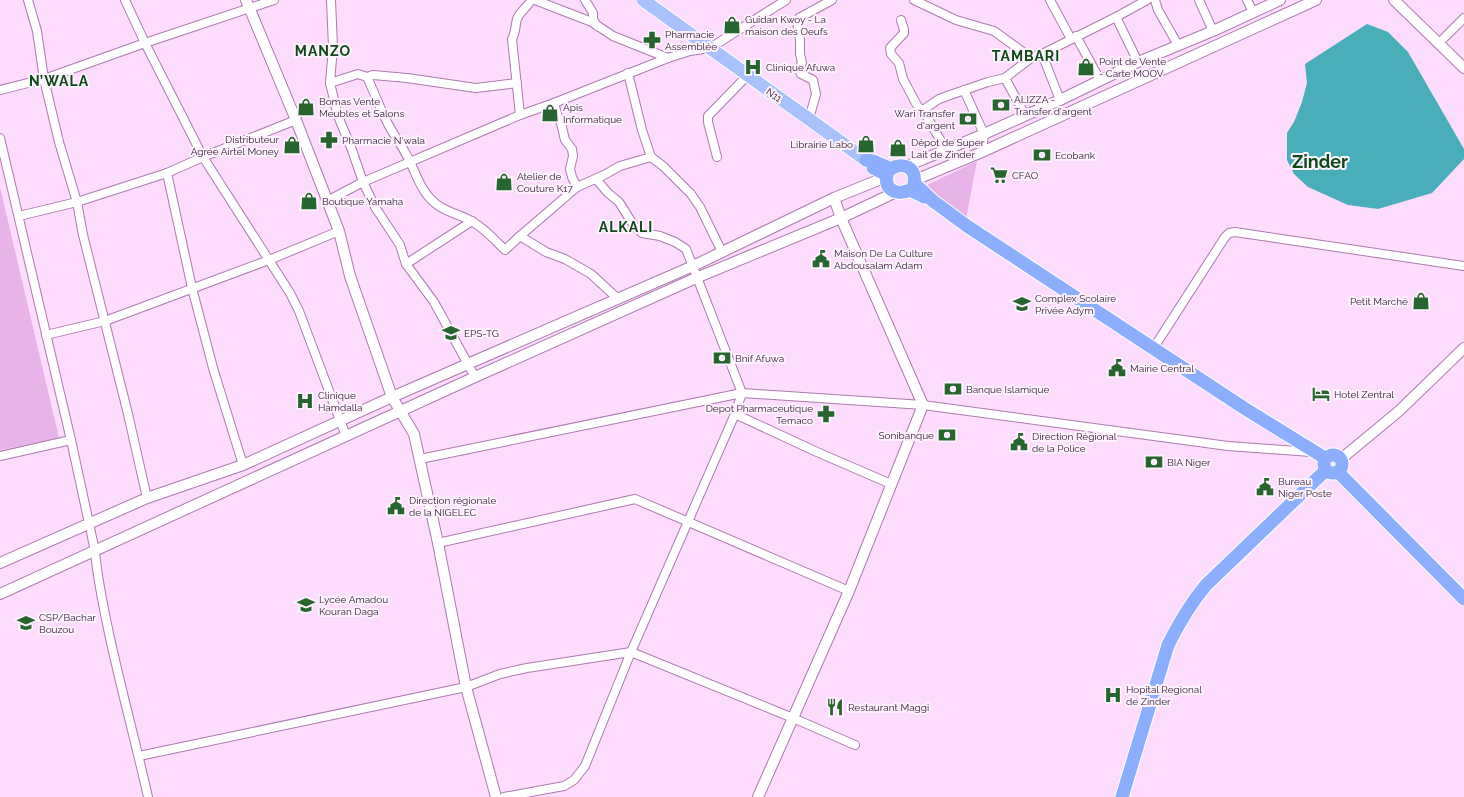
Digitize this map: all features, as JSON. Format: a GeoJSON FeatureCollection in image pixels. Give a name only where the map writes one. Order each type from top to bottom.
{"type":"FeatureCollection","features":[{"type":"Feature","properties":{"kind":"highway"},"geometry":{"type":"LineString","coordinates":[[866,160],[873,161],[888,173],[889,186],[896,192],[903,193],[913,185]]}},
{"type":"Feature","properties":{"kind":"highway"},"geometry":{"type":"LineString","coordinates":[[888,173],[901,164],[906,166],[913,172],[913,185]]}},
{"type":"Feature","properties":{"kind":"highway"},"geometry":{"type":"LineString","coordinates":[[913,185],[967,226],[1331,465],[1464,590]]}},
{"type":"Feature","properties":{"kind":"highway"},"geometry":{"type":"LineString","coordinates":[[1331,465],[1464,599]]}},
{"type":"Feature","properties":{"kind":"highway"},"geometry":{"type":"LineString","coordinates":[[1122,797],[1168,646],[1192,602],[1206,586],[1331,465]]}},
{"type":"Feature","properties":{"kind":"highway"},"geometry":{"type":"LineString","coordinates":[[1129,797],[1176,645],[1183,628],[1210,592],[1305,499],[1331,465]]}},
{"type":"Feature","properties":{"kind":"main road","name":"N11"},"geometry":{"type":"LineString","coordinates":[[643,0],[866,160]]}},
{"type":"Feature","properties":{"kind":"street"},"geometry":{"type":"LineString","coordinates":[[28,0],[37,31],[44,80],[59,142],[77,202],[83,235],[106,321],[147,498]]}},
{"type":"Feature","properties":{"kind":"street"},"geometry":{"type":"LineString","coordinates":[[125,0],[145,43],[204,157],[290,292],[299,311],[346,436]]}},
{"type":"Feature","properties":{"kind":"street"},"geometry":{"type":"LineString","coordinates":[[0,90],[44,80],[248,4],[274,0]]}},
{"type":"Feature","properties":{"kind":"street"},"geometry":{"type":"LineString","coordinates":[[331,0],[333,47],[330,82],[338,116],[363,182],[375,207],[400,245],[406,264],[434,302],[475,377]]}},
{"type":"Feature","properties":{"kind":"street"},"geometry":{"type":"LineString","coordinates":[[520,115],[512,51],[512,39],[515,34],[517,19],[531,0]]}},
{"type":"Feature","properties":{"kind":"street"},"geometry":{"type":"LineString","coordinates":[[535,0],[592,22],[613,36],[668,58]]}},
{"type":"Feature","properties":{"kind":"street"},"geometry":{"type":"LineString","coordinates":[[585,0],[593,13],[593,19],[598,27]]}},
{"type":"Feature","properties":{"kind":"street"},"geometry":{"type":"LineString","coordinates":[[327,201],[363,182],[520,115],[668,58],[690,51],[710,48],[786,0]]}},
{"type":"Feature","properties":{"kind":"street"},"geometry":{"type":"LineString","coordinates":[[809,119],[816,94],[813,80],[801,74],[799,69],[802,63],[797,22],[800,18],[832,0]]}},
{"type":"Feature","properties":{"kind":"street"},"geometry":{"type":"LineString","coordinates":[[914,0],[956,20],[994,31],[1031,58]]}},
{"type":"Feature","properties":{"kind":"street"},"geometry":{"type":"LineString","coordinates":[[1050,0],[1100,80]]}},
{"type":"Feature","properties":{"kind":"street"},"geometry":{"type":"LineString","coordinates":[[923,110],[939,99],[988,82],[1005,78],[1031,58],[1116,17],[1147,0]]}},
{"type":"Feature","properties":{"kind":"street"},"geometry":{"type":"LineString","coordinates":[[1155,0],[1158,10],[1178,45]]}},
{"type":"Feature","properties":{"kind":"street"},"geometry":{"type":"LineString","coordinates":[[1199,0],[1213,31]]}},
{"type":"Feature","properties":{"kind":"street"},"geometry":{"type":"LineString","coordinates":[[1247,0],[1252,12]]}},
{"type":"Feature","properties":{"kind":"street"},"geometry":{"type":"LineString","coordinates":[[906,166],[984,134],[1060,100],[1138,62],[1213,31],[1280,0]]}},
{"type":"Feature","properties":{"kind":"street"},"geometry":{"type":"LineString","coordinates":[[913,185],[982,152],[1316,0]]}},
{"type":"Feature","properties":{"kind":"street"},"geometry":{"type":"LineString","coordinates":[[1394,0],[1464,68]]}},
{"type":"Feature","properties":{"kind":"street"},"geometry":{"type":"LineString","coordinates":[[248,4],[296,120],[338,231],[350,276],[392,397],[414,434],[438,542],[466,687],[496,797]]}},
{"type":"Feature","properties":{"kind":"street"},"geometry":{"type":"LineString","coordinates":[[1116,17],[1138,62]]}},
{"type":"Feature","properties":{"kind":"street"},"geometry":{"type":"LineString","coordinates":[[1439,43],[1464,18]]}},
{"type":"Feature","properties":{"kind":"street"},"geometry":{"type":"LineString","coordinates":[[900,20],[904,33],[890,48],[892,54],[899,63],[903,79],[918,107],[923,110],[946,150]]}},
{"type":"Feature","properties":{"kind":"street"},"geometry":{"type":"LineString","coordinates":[[1042,54],[1060,100]]}},
{"type":"Feature","properties":{"kind":"street"},"geometry":{"type":"LineString","coordinates":[[628,73],[642,130],[651,157],[663,166],[691,194],[700,207],[722,252]]}},
{"type":"Feature","properties":{"kind":"street"},"geometry":{"type":"LineString","coordinates":[[330,82],[358,74],[367,78],[388,123],[410,162],[416,176],[430,198],[448,211],[472,221],[481,227],[506,250],[577,187],[620,166],[651,157]]}},
{"type":"Feature","properties":{"kind":"street"},"geometry":{"type":"LineString","coordinates":[[367,78],[373,75],[407,78],[476,88],[517,83]]}},
{"type":"Feature","properties":{"kind":"street"},"geometry":{"type":"LineString","coordinates":[[717,157],[708,122],[708,116],[747,76]]}},
{"type":"Feature","properties":{"kind":"street"},"geometry":{"type":"LineString","coordinates":[[1005,78],[1025,115]]}},
{"type":"Feature","properties":{"kind":"street"},"geometry":{"type":"LineString","coordinates":[[964,90],[984,134],[982,152]]}},
{"type":"Feature","properties":{"kind":"street"},"geometry":{"type":"LineString","coordinates":[[554,103],[565,140],[572,149],[573,156],[570,169],[577,187]]}},
{"type":"Feature","properties":{"kind":"street"},"geometry":{"type":"LineString","coordinates":[[19,216],[77,202],[167,173],[296,120]]}},
{"type":"Feature","properties":{"kind":"street"},"geometry":{"type":"LineString","coordinates":[[0,138],[4,168],[19,216],[90,523],[95,551],[96,568],[115,663],[148,797]]}},
{"type":"Feature","properties":{"kind":"street"},"geometry":{"type":"LineString","coordinates":[[167,173],[192,288],[213,368],[243,465]]}},
{"type":"Feature","properties":{"kind":"street"},"geometry":{"type":"LineString","coordinates":[[0,563],[147,498],[243,465],[392,397],[693,266],[888,173]]}},
{"type":"Feature","properties":{"kind":"street"},"geometry":{"type":"LineString","coordinates":[[504,797],[564,786],[574,780],[581,773],[631,652],[735,414],[742,393],[684,246],[660,236],[642,233],[634,226],[619,202],[608,193],[596,179]]}},
{"type":"Feature","properties":{"kind":"street"},"geometry":{"type":"LineString","coordinates":[[0,594],[475,377],[696,278],[841,218],[896,192]]}},
{"type":"Feature","properties":{"kind":"street"},"geometry":{"type":"LineString","coordinates":[[758,797],[849,591],[924,405],[841,218],[834,198]]}},
{"type":"Feature","properties":{"kind":"street"},"geometry":{"type":"LineString","coordinates":[[406,264],[472,221]]}},
{"type":"Feature","properties":{"kind":"street"},"geometry":{"type":"LineString","coordinates":[[46,334],[106,321],[269,260],[338,231]]}},
{"type":"Feature","properties":{"kind":"street"},"geometry":{"type":"LineString","coordinates":[[1153,349],[1229,233],[1235,232],[1464,266]]}},
{"type":"Feature","properties":{"kind":"street"},"geometry":{"type":"LineString","coordinates":[[520,236],[546,252],[565,259],[591,274],[617,298]]}},
{"type":"Feature","properties":{"kind":"street"},"geometry":{"type":"LineString","coordinates":[[420,458],[742,393],[924,405],[1228,446],[1331,465],[1399,411],[1464,348]]}},
{"type":"Feature","properties":{"kind":"street"},"geometry":{"type":"LineString","coordinates":[[735,414],[891,484]]}},
{"type":"Feature","properties":{"kind":"street"},"geometry":{"type":"LineString","coordinates":[[0,456],[71,440]]}},
{"type":"Feature","properties":{"kind":"street"},"geometry":{"type":"LineString","coordinates":[[438,542],[635,499],[849,591]]}},
{"type":"Feature","properties":{"kind":"street"},"geometry":{"type":"LineString","coordinates":[[139,756],[466,687],[500,674],[527,668],[631,652],[855,745]]}},
{"type":"Feature","properties":{"kind":"shaded area"},"geometry":{"type":"Polygon","coordinates":[[[1367,24],[1388,32],[1408,52],[1464,149],[1464,159],[1432,193],[1378,209],[1348,205],[1308,187],[1294,174],[1287,160],[1287,133],[1294,122],[1302,102],[1307,83],[1305,64],[1367,24]]]}},
{"type":"Feature","properties":{"kind":"shaded area"},"geometry":{"type":"Polygon","coordinates":[[[977,161],[966,219],[923,187],[977,161]]]}},
{"type":"Feature","properties":{"kind":"shaded area"},"geometry":{"type":"Polygon","coordinates":[[[0,187],[59,438],[0,450],[0,187]]]}},
{"type":"Feature","properties":{"kind":"place","name":"Guidan Kwoy - La maison des Oeufs"},"geometry":{"type":"Point","coordinates":[732,25]}},
{"type":"Feature","properties":{"kind":"place","name":"Pharmacie Assemblée"},"geometry":{"type":"Point","coordinates":[652,40]}},
{"type":"Feature","properties":{"kind":"place","name":"Clinique Afuwa"},"geometry":{"type":"Point","coordinates":[753,67]}},
{"type":"Feature","properties":{"kind":"place","name":"Point de Vente - Carte MOOV"},"geometry":{"type":"Point","coordinates":[1086,67]}},
{"type":"Feature","properties":{"kind":"place","name":"ALIZZA - Transfer d'argent"},"geometry":{"type":"Point","coordinates":[1001,105]}},
{"type":"Feature","properties":{"kind":"place","name":"Bomas Vente Meubles et Salons"},"geometry":{"type":"Point","coordinates":[306,107]}},
{"type":"Feature","properties":{"kind":"place","name":"Apis Informatique"},"geometry":{"type":"Point","coordinates":[550,113]}},
{"type":"Feature","properties":{"kind":"place","name":"Wari Transfer d'argent"},"geometry":{"type":"Point","coordinates":[968,119]}},
{"type":"Feature","properties":{"kind":"place","name":"Pharmacie N'wala"},"geometry":{"type":"Point","coordinates":[329,140]}},
{"type":"Feature","properties":{"kind":"place","name":"Librairie Labo"},"geometry":{"type":"Point","coordinates":[866,144]}},
{"type":"Feature","properties":{"kind":"place","name":"Distributeur Agrée Airtel Money"},"geometry":{"type":"Point","coordinates":[292,145]}},
{"type":"Feature","properties":{"kind":"place","name":"Dépot de Super Lait de Zinder"},"geometry":{"type":"Point","coordinates":[898,148]}},
{"type":"Feature","properties":{"kind":"place","name":"Ecobank"},"geometry":{"type":"Point","coordinates":[1042,155]}},
{"type":"Feature","properties":{"kind":"place","name":"CFAO"},"geometry":{"type":"Point","coordinates":[999,175]}},
{"type":"Feature","properties":{"kind":"place","name":"Atelier de Couture K17"},"geometry":{"type":"Point","coordinates":[504,182]}},
{"type":"Feature","properties":{"kind":"place","name":"Boutique Yamaha"},"geometry":{"type":"Point","coordinates":[309,201]}},
{"type":"Feature","properties":{"kind":"place","name":"Maison De La Culture Abdousalam Adam"},"geometry":{"type":"Point","coordinates":[821,259]}},
{"type":"Feature","properties":{"kind":"place","name":"Petit Marché"},"geometry":{"type":"Point","coordinates":[1421,301]}},
{"type":"Feature","properties":{"kind":"place","name":"Complex Scolaire Privée Adym"},"geometry":{"type":"Point","coordinates":[1022,304]}},
{"type":"Feature","properties":{"kind":"place","name":"EPS-TG"},"geometry":{"type":"Point","coordinates":[451,333]}},
{"type":"Feature","properties":{"kind":"place","name":"Bnif Afuwa"},"geometry":{"type":"Point","coordinates":[722,358]}},
{"type":"Feature","properties":{"kind":"place","name":"Mairie Central"},"geometry":{"type":"Point","coordinates":[1117,368]}},
{"type":"Feature","properties":{"kind":"place","name":"Banque Islamique"},"geometry":{"type":"Point","coordinates":[953,389]}},
{"type":"Feature","properties":{"kind":"place","name":"Hotel Zentral"},"geometry":{"type":"Point","coordinates":[1321,394]}},
{"type":"Feature","properties":{"kind":"place","name":"Clinique Hamdalla"},"geometry":{"type":"Point","coordinates":[305,401]}},
{"type":"Feature","properties":{"kind":"place","name":"Depot Pharmaceutique Temaco"},"geometry":{"type":"Point","coordinates":[826,414]}},
{"type":"Feature","properties":{"kind":"place","name":"Sonibanque"},"geometry":{"type":"Point","coordinates":[947,435]}},
{"type":"Feature","properties":{"kind":"place","name":"Direction Régional de la Police"},"geometry":{"type":"Point","coordinates":[1019,442]}},
{"type":"Feature","properties":{"kind":"place","name":"BIA Niger"},"geometry":{"type":"Point","coordinates":[1154,462]}},
{"type":"Feature","properties":{"kind":"place","name":"Bureau Niger Poste"},"geometry":{"type":"Point","coordinates":[1265,487]}},
{"type":"Feature","properties":{"kind":"place","name":"Direction régionale de la NIGELEC"},"geometry":{"type":"Point","coordinates":[396,506]}},
{"type":"Feature","properties":{"kind":"place","name":"Lycée Amadou Kouran Daga"},"geometry":{"type":"Point","coordinates":[306,605]}},
{"type":"Feature","properties":{"kind":"place","name":"CSP/Bachar Bouzou"},"geometry":{"type":"Point","coordinates":[26,623]}},
{"type":"Feature","properties":{"kind":"place","name":"Hopital Regional de Zinder"},"geometry":{"type":"Point","coordinates":[1113,695]}},
{"type":"Feature","properties":{"kind":"place","name":"Restaurant Maggi"},"geometry":{"type":"Point","coordinates":[835,707]}},
{"type":"Feature","properties":{"kind":"district","name":"MANZO"},"geometry":{"type":"Point","coordinates":[323,51]}},
{"type":"Feature","properties":{"kind":"district","name":"TAMBARI"},"geometry":{"type":"Point","coordinates":[1026,56]}},
{"type":"Feature","properties":{"kind":"district","name":"N’WALA"},"geometry":{"type":"Point","coordinates":[59,81]}},
{"type":"Feature","properties":{"kind":"district","name":"Zinder"},"geometry":{"type":"Point","coordinates":[1320,161]}},
{"type":"Feature","properties":{"kind":"district","name":"ALKALI"},"geometry":{"type":"Point","coordinates":[626,227]}}]}
